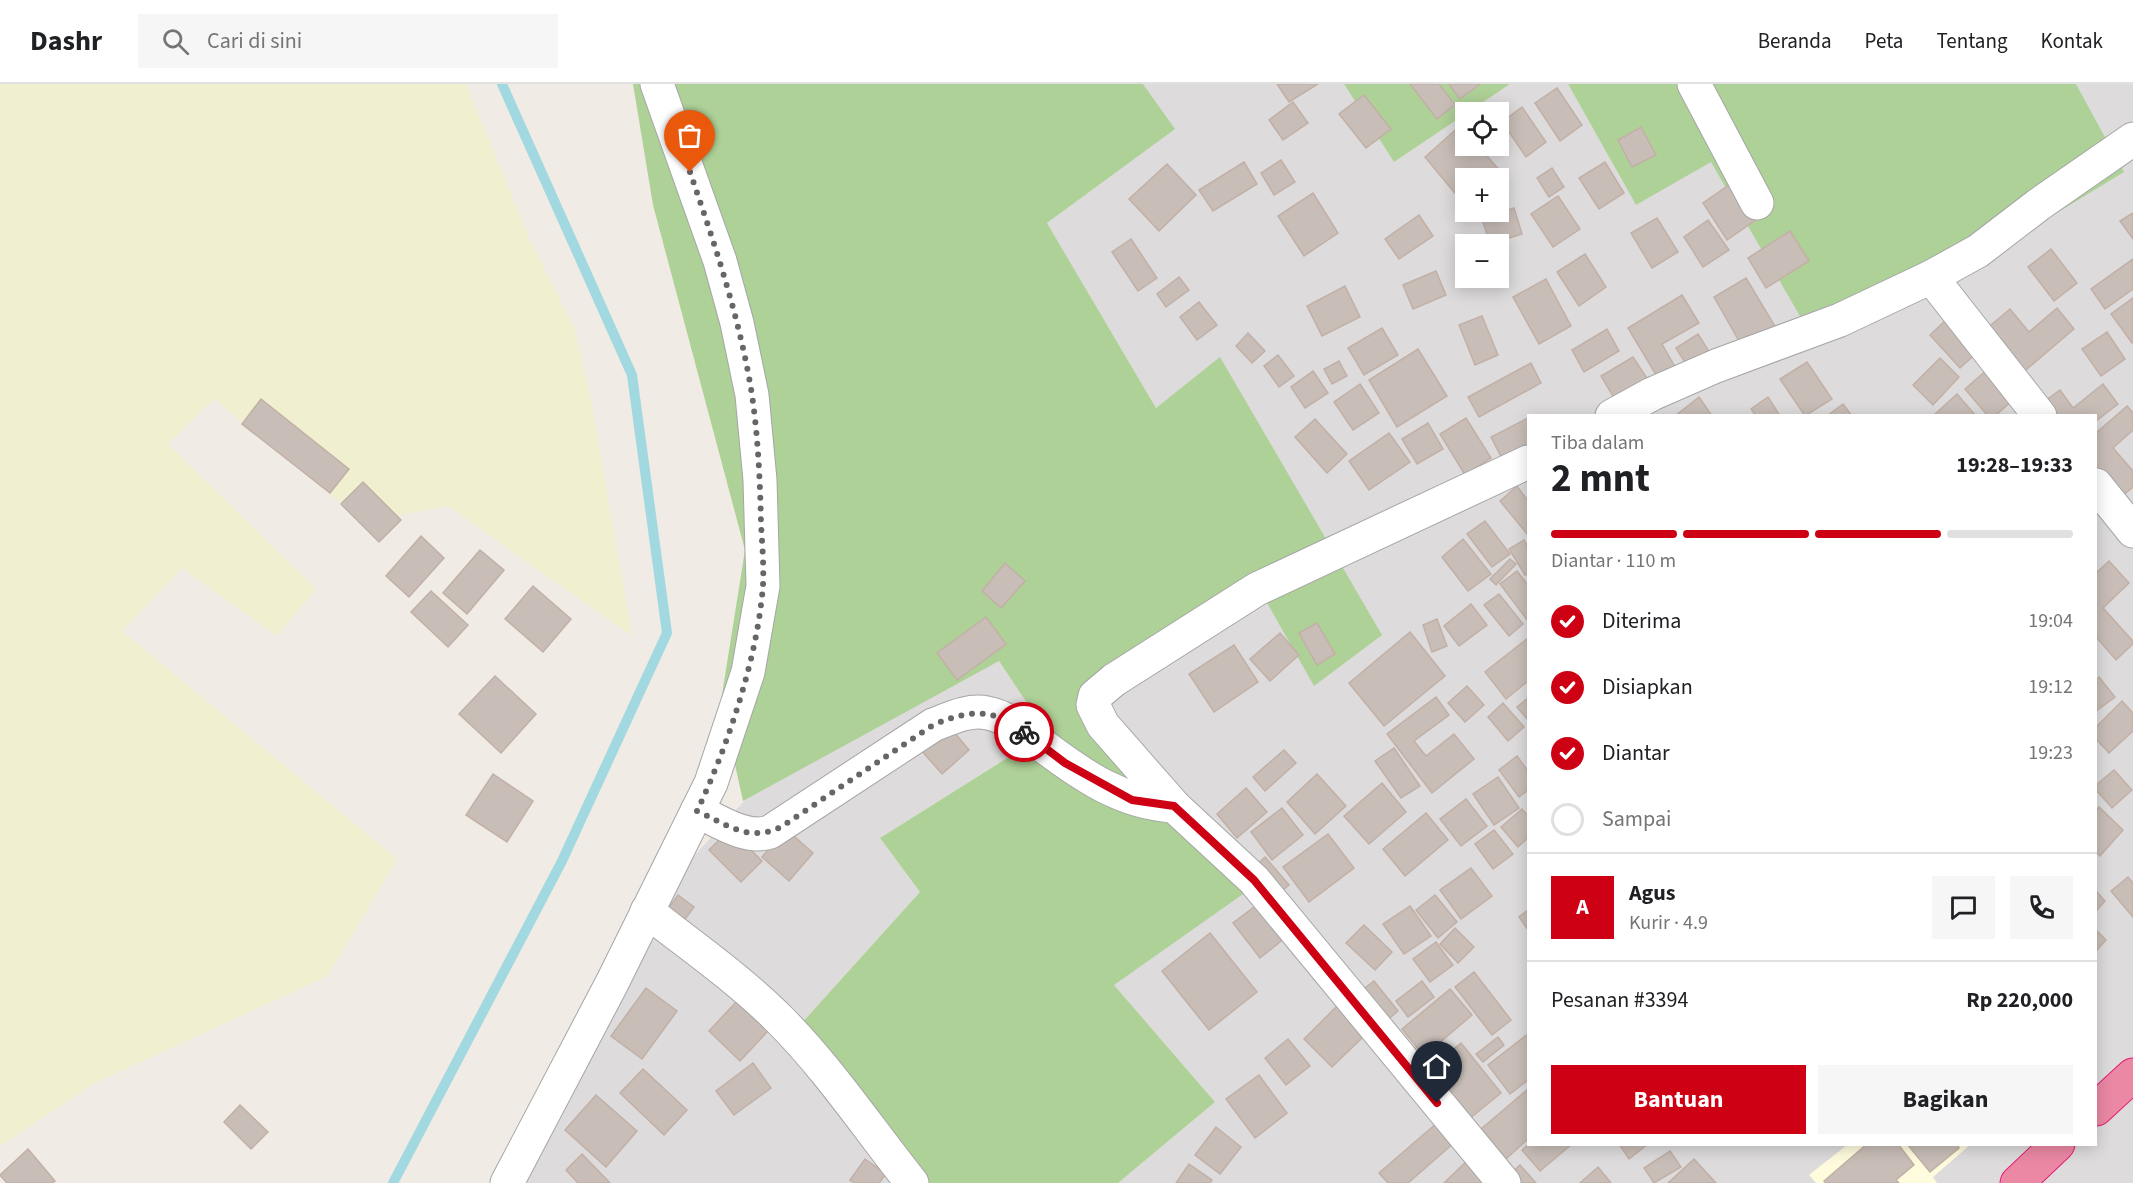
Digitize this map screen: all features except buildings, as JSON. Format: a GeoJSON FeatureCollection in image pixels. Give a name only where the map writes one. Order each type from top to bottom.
{"type":"FeatureCollection","features":[{"type":"Feature","properties":{"kind":"highway"},"geometry":{"type":"LineString","coordinates":[[2097,1108],[2133,1075]]}},
{"type":"Feature","properties":{"kind":"highway"},"geometry":{"type":"LineString","coordinates":[[2022,1181],[2056,1146]]}},
{"type":"Feature","properties":{"kind":"street"},"geometry":{"type":"LineString","coordinates":[[507,1183],[711,783],[748,672],[763,586],[760,480],[752,395],[737,323],[720,261],[657,84]]}},
{"type":"Feature","properties":{"kind":"street"},"geometry":{"type":"LineString","coordinates":[[1694,84],[1757,203]]}},
{"type":"Feature","properties":{"kind":"street"},"geometry":{"type":"LineString","coordinates":[[1616,414],[1705,371],[1840,320],[1931,277],[1978,251],[2038,205],[2133,139]]}},
{"type":"Feature","properties":{"kind":"street"},"geometry":{"type":"LineString","coordinates":[[1931,277],[2038,414]]}},
{"type":"Feature","properties":{"kind":"street"},"geometry":{"type":"LineString","coordinates":[[1504,1183],[1254,880],[1174,806],[1103,725],[1093,705],[1095,696],[1114,680],[1257,589],[1527,462]]}},
{"type":"Feature","properties":{"kind":"street"},"geometry":{"type":"LineString","coordinates":[[2097,486],[2133,531]]}},
{"type":"Feature","properties":{"kind":"street"},"geometry":{"type":"LineString","coordinates":[[697,811],[747,834],[758,835],[771,832],[933,725],[955,716],[986,712],[1019,729],[1065,763],[1132,800],[1174,806]]}},
{"type":"Feature","properties":{"kind":"street"},"geometry":{"type":"LineString","coordinates":[[647,911],[750,993],[778,1019],[814,1056],[912,1183]]}},
{"type":"Feature","properties":{"kind":"shaded area"},"geometry":{"type":"Polygon","coordinates":[[[1143,84],[1344,84],[1394,162],[1455,121],[1455,156],[1509,156],[1509,102],[1483,102],[1510,84],[1568,84],[1636,205],[1711,161],[2123,171],[2076,84],[2133,84],[2133,1183],[1118,1183],[1215,1102],[1114,985],[1103,700],[1220,358],[1156,408],[1047,223],[1174,129],[1143,84]]]}},
{"type":"Feature","properties":{"kind":"shaded area"},"geometry":{"type":"Polygon","coordinates":[[[999,661],[1047,733],[880,838],[920,892],[800,1025],[895,1183],[504,1183],[645,910],[766,777],[999,661]]]}},
{"type":"Feature","properties":{"kind":"shaded area"},"geometry":{"type":"Polygon","coordinates":[[[1846,1146],[1969,1146],[1933,1177],[1937,1183],[1816,1183],[1809,1175],[1846,1146]]]}},
{"type":"Feature","properties":{"kind":"green space"},"geometry":{"type":"Polygon","coordinates":[[[0,84],[466,84],[529,238],[575,330],[591,400],[632,636],[448,506],[364,522],[214,399],[168,444],[316,589],[277,636],[182,568],[122,631],[397,859],[328,976],[95,1083],[0,1146],[0,84]]]}},
{"type":"Feature","properties":{"kind":"green space"},"geometry":{"type":"Polygon","coordinates":[[[633,84],[1143,84],[1175,129],[1047,223],[1156,408],[1220,357],[1382,635],[1314,686],[1261,592],[1103,700],[1253,887],[1114,985],[1215,1102],[1118,1183],[895,1183],[800,1025],[920,892],[880,838],[1047,733],[999,661],[743,801],[721,701],[745,550],[653,205],[633,84]]]}},
{"type":"Feature","properties":{"kind":"green space"},"geometry":{"type":"Polygon","coordinates":[[[1344,84],[1510,84],[1483,102],[1455,102],[1455,121],[1394,162],[1344,84]]]}},
{"type":"Feature","properties":{"kind":"green space"},"geometry":{"type":"Polygon","coordinates":[[[1568,84],[2076,84],[2124,172],[1986,256],[1812,337],[1711,162],[1636,205],[1568,84]]]}},
{"type":"Feature","properties":{"kind":"waterway"},"geometry":{"type":"LineString","coordinates":[[393,1183],[562,861],[667,633],[632,375],[502,84]]}},
{"type":"Feature","properties":{"kind":"way so far"},"geometry":{"type":"LineString","coordinates":[[690,172],[720,261],[737,323],[752,395],[760,480],[763,586],[748,672],[711,783],[697,811],[747,834],[764,834],[781,827],[933,725],[955,716],[986,712],[1024,732]]}},
{"type":"Feature","properties":{"kind":"route"},"geometry":{"type":"LineString","coordinates":[[1024,732],[1065,763],[1132,800],[1174,806],[1254,880],[1437,1103]]}}]}
